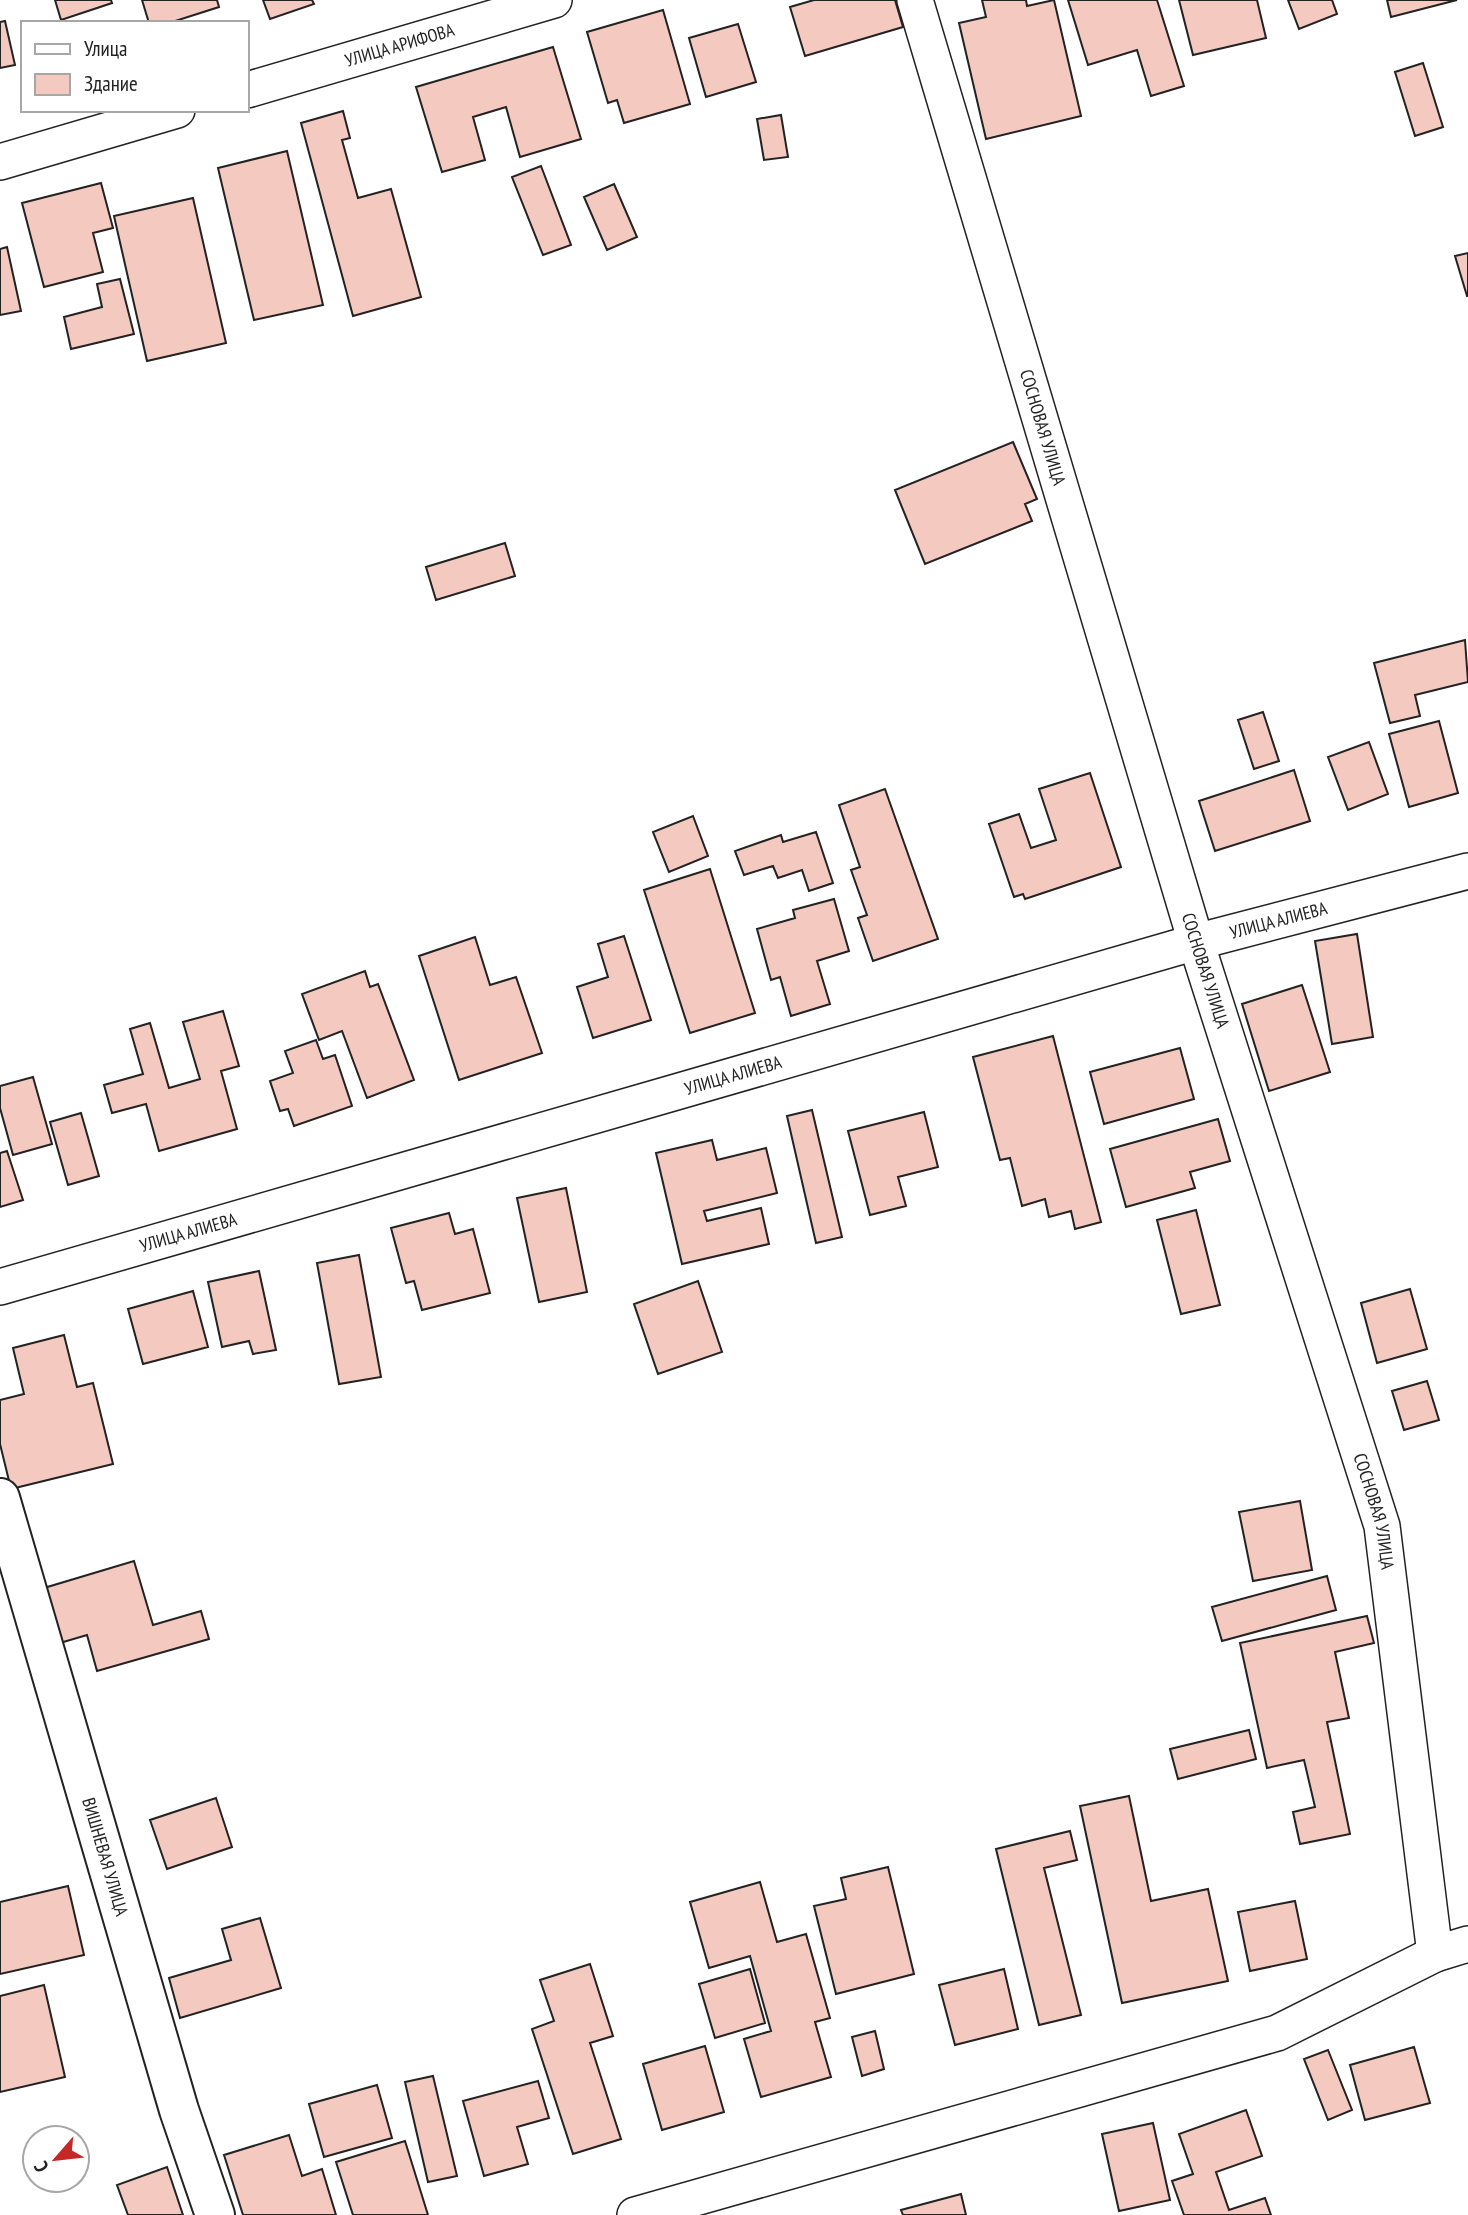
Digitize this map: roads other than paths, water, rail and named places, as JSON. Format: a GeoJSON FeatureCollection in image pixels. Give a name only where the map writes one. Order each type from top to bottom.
{"type":"FeatureCollection","features":[{"type":"Feature","properties":{"kind":"street","name":"УЛИЦА АРИФОВА"},"geometry":{"type":"LineString","coordinates":[[248,90],[554,0]]}},
{"type":"Feature","properties":{"kind":"street","name":"СОСНОВАЯ УЛИЦА"},"geometry":{"type":"LineString","coordinates":[[915,0],[1196,942],[1382,1526],[1435,1954]]}},
{"type":"Feature","properties":{"kind":"street"},"geometry":{"type":"LineString","coordinates":[[0,162],[170,112]]}},
{"type":"Feature","properties":{"kind":"street","name":"УЛИЦА АЛИЕВА"},"geometry":{"type":"LineString","coordinates":[[0,1287],[1196,942],[1468,871]]}},
{"type":"Feature","properties":{"kind":"street","name":"ВИШНЕВАЯ УЛИЦА"},"geometry":{"type":"LineString","coordinates":[[0,1497],[179,2110],[215,2215]]}},
{"type":"Feature","properties":{"kind":"street"},"geometry":{"type":"LineString","coordinates":[[635,2215],[1277,2033],[1435,1954],[1468,1944]]}}]}
